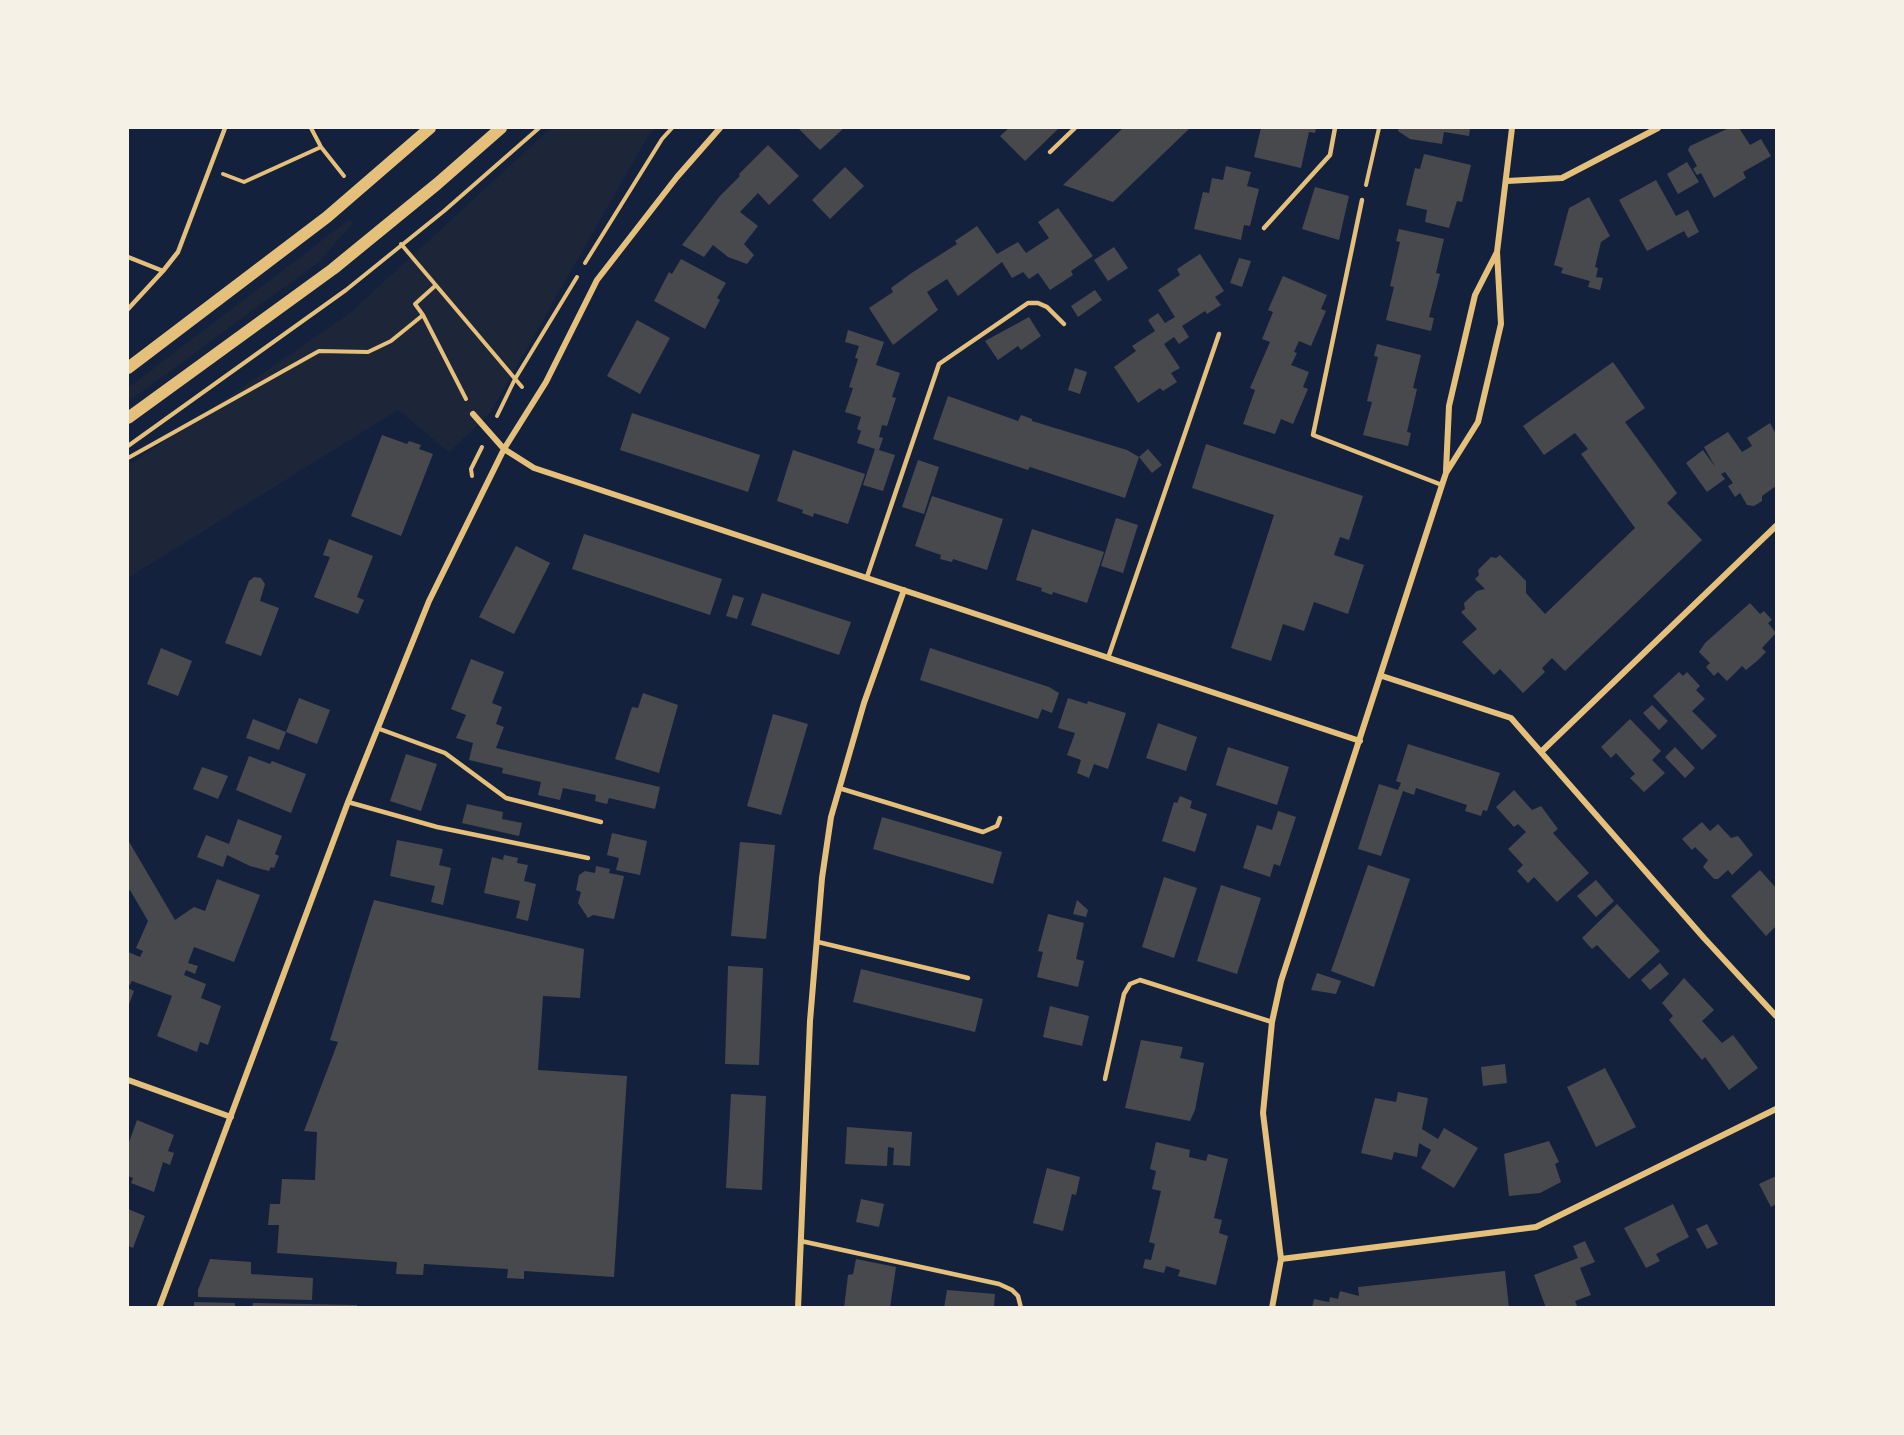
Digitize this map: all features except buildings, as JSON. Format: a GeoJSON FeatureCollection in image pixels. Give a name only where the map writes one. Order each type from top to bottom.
{"type":"FeatureCollection","features":[{"type":"Feature","properties":{"kind":"main road"},"geometry":{"type":"LineString","coordinates":[[128,368],[327,217],[430,128]]}},
{"type":"Feature","properties":{"kind":"main road"},"geometry":{"type":"LineString","coordinates":[[128,418],[333,269],[501,128]]}},
{"type":"Feature","properties":{"kind":"street"},"geometry":{"type":"LineString","coordinates":[[159,1308],[376,728],[429,600],[504,449],[534,401],[597,280],[676,177],[720,128]]}},
{"type":"Feature","properties":{"kind":"street"},"geometry":{"type":"LineString","coordinates":[[1272,1308],[1281,1259],[1263,1113],[1272,1022],[1281,981],[1446,473],[1478,422],[1494,363],[1501,324],[1497,252],[1512,128]]}},
{"type":"Feature","properties":{"kind":"street"},"geometry":{"type":"LineString","coordinates":[[1507,181],[1562,178],[1658,128]]}},
{"type":"Feature","properties":{"kind":"street"},"geometry":{"type":"LineString","coordinates":[[1446,473],[1451,396],[1475,295],[1497,252]]}},
{"type":"Feature","properties":{"kind":"street"},"geometry":{"type":"LineString","coordinates":[[473,414],[504,449],[534,468],[1360,741]]}},
{"type":"Feature","properties":{"kind":"street"},"geometry":{"type":"LineString","coordinates":[[1542,751],[1776,526]]}},
{"type":"Feature","properties":{"kind":"street"},"geometry":{"type":"LineString","coordinates":[[798,1308],[810,1021],[822,878],[831,817],[864,703],[904,590]]}},
{"type":"Feature","properties":{"kind":"street"},"geometry":{"type":"LineString","coordinates":[[1382,675],[1511,718],[1704,938],[1776,1016]]}},
{"type":"Feature","properties":{"kind":"street"},"geometry":{"type":"LineString","coordinates":[[128,1080],[231,1117]]}},
{"type":"Feature","properties":{"kind":"street"},"geometry":{"type":"LineString","coordinates":[[1281,1259],[1536,1227],[1776,1109]]}},
{"type":"Feature","properties":{"kind":"lane"},"geometry":{"type":"LineString","coordinates":[[128,309],[178,252],[225,128]]}},
{"type":"Feature","properties":{"kind":"lane"},"geometry":{"type":"LineString","coordinates":[[1050,152],[1075,128]]}},
{"type":"Feature","properties":{"kind":"lane"},"geometry":{"type":"LineString","coordinates":[[1264,228],[1330,155],[1335,128]]}},
{"type":"Feature","properties":{"kind":"lane"},"geometry":{"type":"LineString","coordinates":[[1362,200],[1312,435],[1442,485]]}},
{"type":"Feature","properties":{"kind":"lane"},"geometry":{"type":"LineString","coordinates":[[128,257],[163,271]]}},
{"type":"Feature","properties":{"kind":"lane"},"geometry":{"type":"LineString","coordinates":[[867,577],[939,364],[1028,303],[1038,303],[1047,308],[1064,324]]}},
{"type":"Feature","properties":{"kind":"lane"},"geometry":{"type":"LineString","coordinates":[[1108,658],[1219,334]]}},
{"type":"Feature","properties":{"kind":"lane"},"geometry":{"type":"LineString","coordinates":[[376,728],[445,753],[506,798],[602,822]]}},
{"type":"Feature","properties":{"kind":"lane"},"geometry":{"type":"LineString","coordinates":[[839,788],[984,832],[997,826],[1000,818]]}},
{"type":"Feature","properties":{"kind":"lane"},"geometry":{"type":"LineString","coordinates":[[348,802],[437,828],[588,858]]}},
{"type":"Feature","properties":{"kind":"lane"},"geometry":{"type":"LineString","coordinates":[[818,942],[968,978]]}},
{"type":"Feature","properties":{"kind":"lane"},"geometry":{"type":"LineString","coordinates":[[1105,1079],[1124,994],[1130,984],[1140,980],[1272,1022]]}},
{"type":"Feature","properties":{"kind":"lane"},"geometry":{"type":"LineString","coordinates":[[801,1241],[999,1284],[1012,1290],[1018,1296],[1021,1308]]}},
{"type":"Feature","properties":{"kind":"path"},"geometry":{"type":"LineString","coordinates":[[210,169],[244,182],[321,147],[311,128]]}},
{"type":"Feature","properties":{"kind":"path"},"geometry":{"type":"LineString","coordinates":[[515,379],[656,149],[672,128]]}},
{"type":"Feature","properties":{"kind":"path"},"geometry":{"type":"LineString","coordinates":[[1362,200],[1379,128]]}},
{"type":"Feature","properties":{"kind":"path"},"geometry":{"type":"LineString","coordinates":[[426,275],[534,401]]}},
{"type":"Feature","properties":{"kind":"path"},"geometry":{"type":"LineString","coordinates":[[435,286],[415,304],[423,315],[473,414]]}},
{"type":"Feature","properties":{"kind":"path"},"geometry":{"type":"LineString","coordinates":[[128,458],[319,351],[368,352],[391,341],[423,315]]}},
{"type":"Feature","properties":{"kind":"shaded area"},"geometry":{"type":"Polygon","coordinates":[[[551,128],[656,128],[648,136],[490,413],[449,452],[398,410],[128,578],[128,466],[350,313],[551,128]]]}},
{"type":"Feature","properties":{"kind":"shaded area"},"geometry":{"type":"Polygon","coordinates":[[[350,219],[353,223],[320,261],[128,402],[128,388],[350,219]]]}}]}
